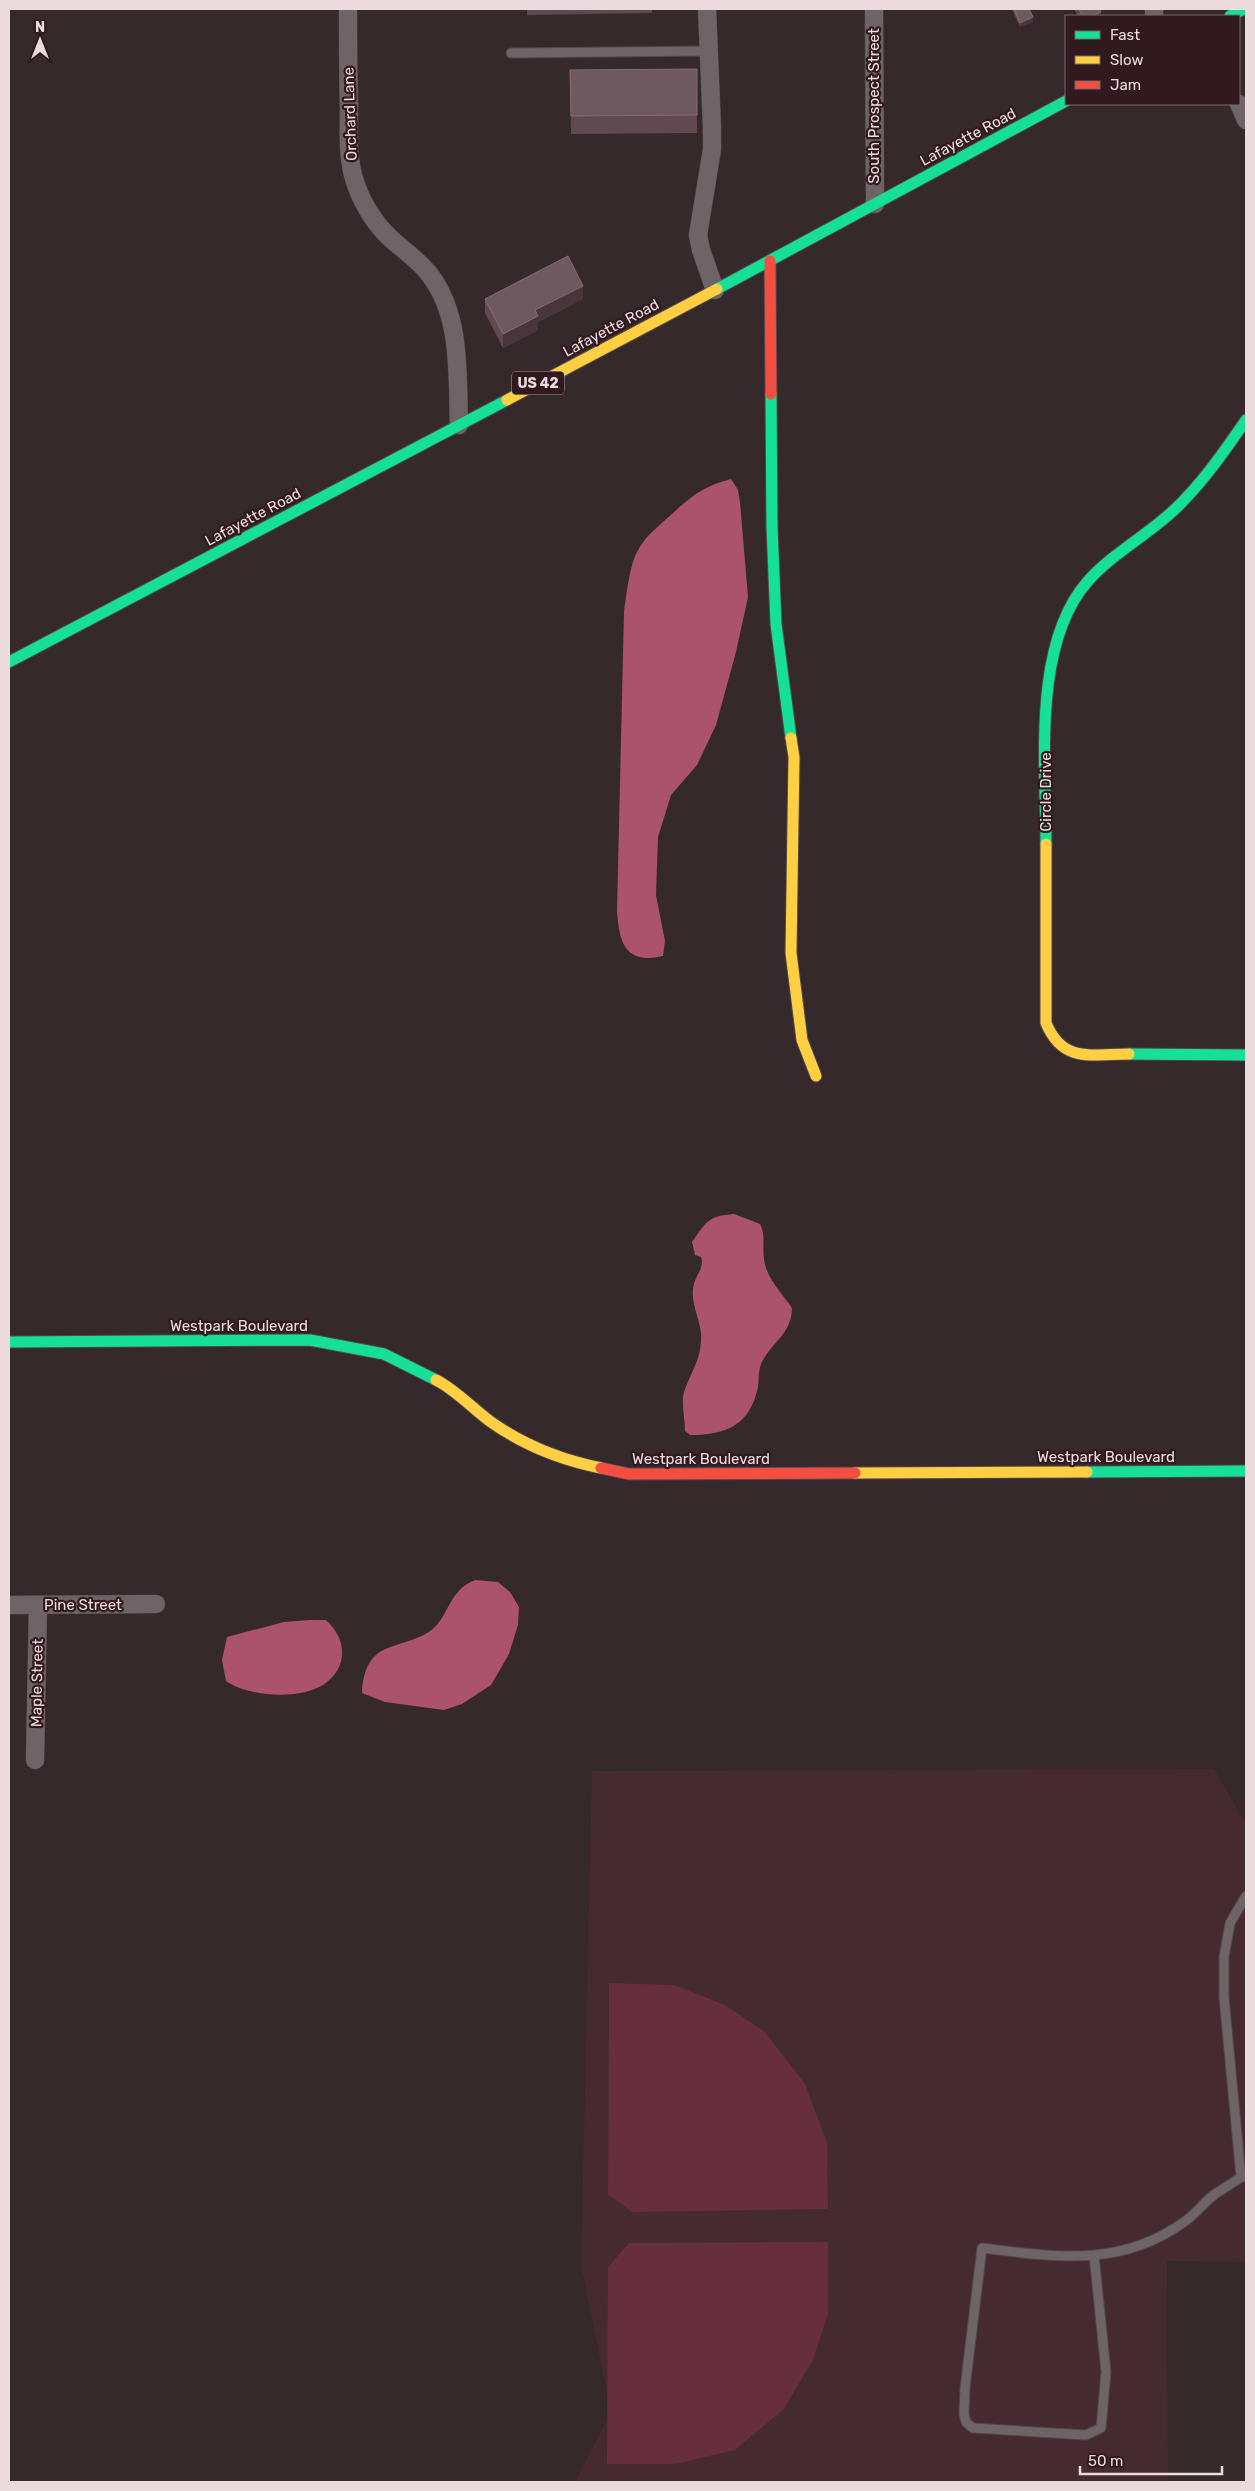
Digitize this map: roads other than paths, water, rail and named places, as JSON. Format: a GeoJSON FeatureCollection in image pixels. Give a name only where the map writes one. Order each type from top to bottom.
{"type":"FeatureCollection","features":[{"type":"Feature","properties":{"kind":"street","name":"Orchard Lane"},"geometry":{"type":"LineString","coordinates":[[348,9],[349,154],[355,182],[367,209],[382,230],[413,256],[431,276],[444,298],[452,320],[455,344],[459,425]]}},
{"type":"Feature","properties":{"kind":"street"},"geometry":{"type":"LineString","coordinates":[[707,9],[712,149],[698,235],[700,250],[715,290]]}},
{"type":"Feature","properties":{"kind":"street","name":"South Prospect Street"},"geometry":{"type":"LineString","coordinates":[[874,9],[875,204]]}},
{"type":"Feature","properties":{"kind":"street"},"geometry":{"type":"LineString","coordinates":[[1232,15],[1244,9]]}},
{"type":"Feature","properties":{"kind":"street","name":"Lafayette Road"},"geometry":{"type":"LineString","coordinates":[[9,662],[770,261],[1065,102]]}},
{"type":"Feature","properties":{"kind":"street"},"geometry":{"type":"LineString","coordinates":[[1239,105],[1246,120]]}},
{"type":"Feature","properties":{"kind":"street"},"geometry":{"type":"LineString","coordinates":[[770,261],[772,527],[775,614],[794,757],[791,954],[802,1040],[816,1076]]}},
{"type":"Feature","properties":{"kind":"street","name":"Circle Drive"},"geometry":{"type":"LineString","coordinates":[[1246,420],[1220,457],[1183,501],[1099,569],[1065,619],[1054,646],[1048,676],[1046,706],[1046,1023],[1051,1037],[1060,1047],[1073,1054],[1246,1055]]}},
{"type":"Feature","properties":{"kind":"street","name":"Westpark Boulevard"},"geometry":{"type":"LineString","coordinates":[[9,1342],[310,1340],[384,1354],[440,1382],[493,1422],[529,1444],[566,1461],[629,1474],[1246,1471]]}},
{"type":"Feature","properties":{"kind":"street","name":"Pine Street"},"geometry":{"type":"LineString","coordinates":[[9,1605],[156,1604]]}},
{"type":"Feature","properties":{"kind":"street","name":"Maple Street"},"geometry":{"type":"LineString","coordinates":[[35,1760],[38,1605]]}},
{"type":"Feature","properties":{"kind":"lane"},"geometry":{"type":"LineString","coordinates":[[511,53],[708,51]]}},
{"type":"Feature","properties":{"kind":"lane"},"geometry":{"type":"LineString","coordinates":[[1094,2256],[1106,2372],[1101,2428],[1086,2435],[973,2428],[966,2422],[964,2414],[965,2388],[982,2248],[1035,2255],[1094,2256],[1118,2254],[1148,2244],[1185,2222],[1215,2194],[1244,2177],[1224,1997],[1224,1957],[1230,1923],[1246,1896]]}}]}
